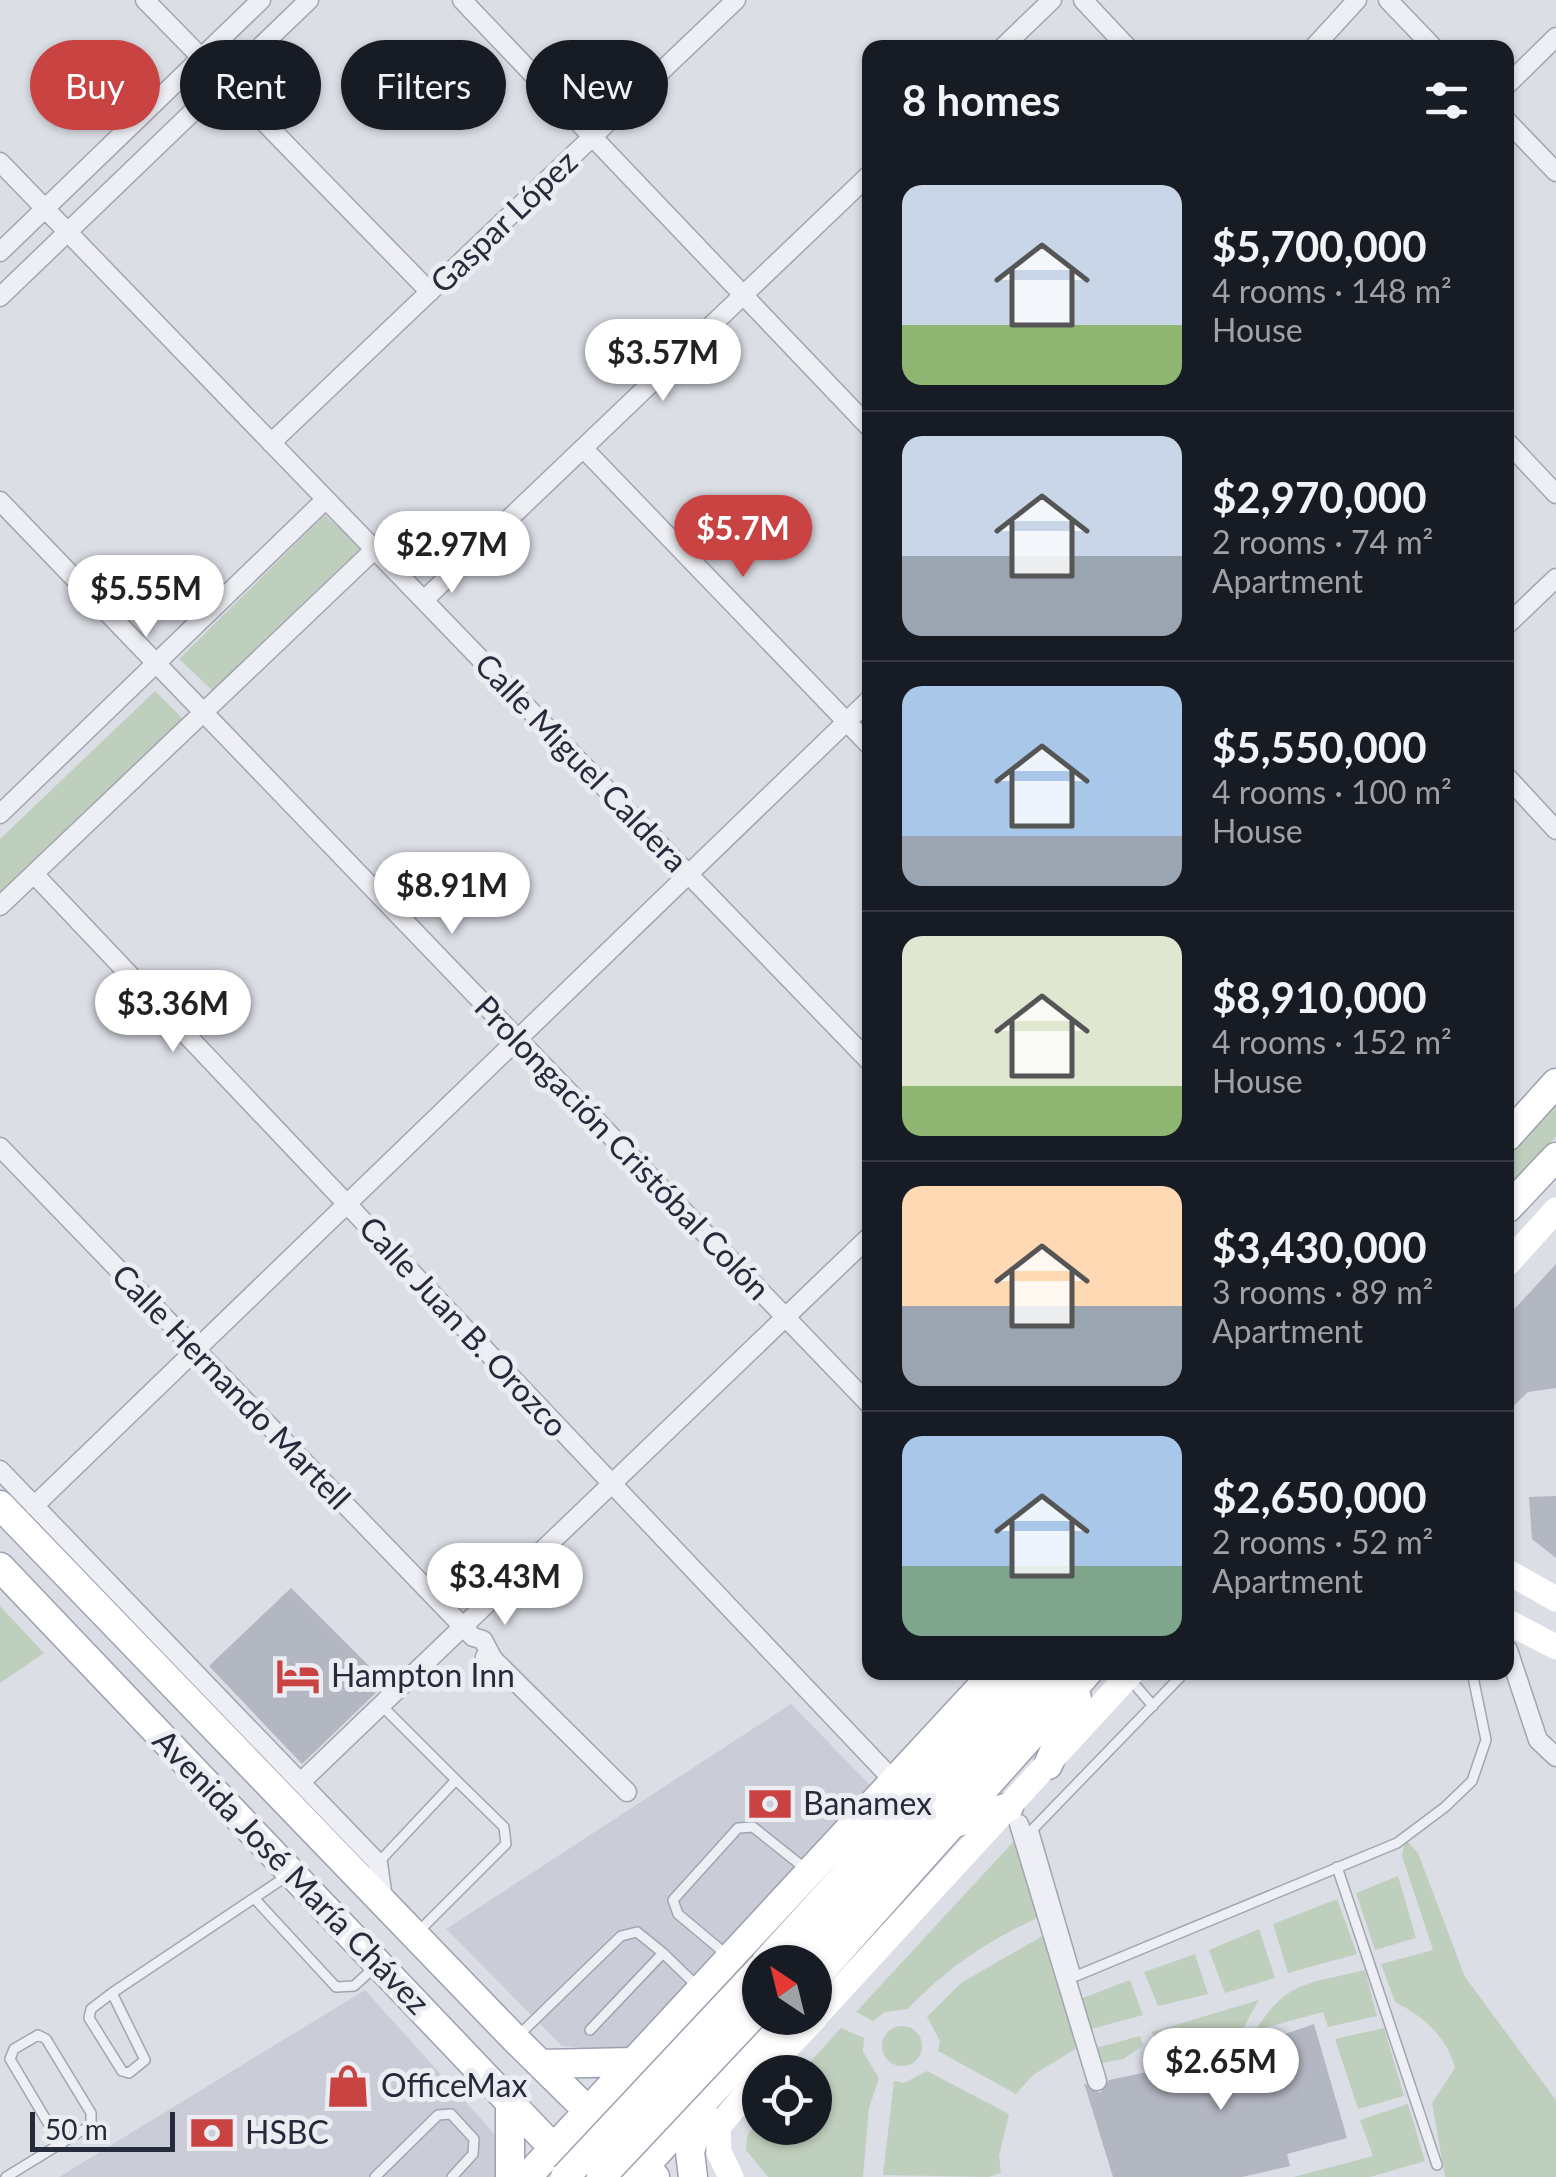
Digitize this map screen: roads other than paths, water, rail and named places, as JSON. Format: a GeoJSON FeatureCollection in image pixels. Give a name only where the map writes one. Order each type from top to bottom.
{"type":"FeatureCollection","features":[{"type":"Feature","properties":{"kind":"main road"},"geometry":{"type":"LineString","coordinates":[[1514,1121],[1556,1083]]}},
{"type":"Feature","properties":{"kind":"main road"},"geometry":{"type":"LineString","coordinates":[[1514,1202],[1556,1157]]}},
{"type":"Feature","properties":{"kind":"main road","name":"Avenida José María Chávez"},"geometry":{"type":"LineString","coordinates":[[0,1506],[645,2174]]}},
{"type":"Feature","properties":{"kind":"main road","name":"Avenida José María Chávez"},"geometry":{"type":"LineString","coordinates":[[0,1567],[581,2177]]}},
{"type":"Feature","properties":{"kind":"main road"},"geometry":{"type":"LineString","coordinates":[[526,2177],[987,1680]]}},
{"type":"Feature","properties":{"kind":"main road"},"geometry":{"type":"LineString","coordinates":[[781,1945],[1023,1680]]}},
{"type":"Feature","properties":{"kind":"main road"},"geometry":{"type":"LineString","coordinates":[[814,1945],[1051,1680]]}},
{"type":"Feature","properties":{"kind":"main road"},"geometry":{"type":"LineString","coordinates":[[832,1959],[1082,1680]]}},
{"type":"Feature","properties":{"kind":"main road"},"geometry":{"type":"LineString","coordinates":[[1048,1765],[1085,1680]]}},
{"type":"Feature","properties":{"kind":"main road"},"geometry":{"type":"LineString","coordinates":[[953,1823],[1020,1820]]}},
{"type":"Feature","properties":{"kind":"main road"},"geometry":{"type":"LineString","coordinates":[[758,1945],[770,1914]]}},
{"type":"Feature","properties":{"kind":"main road"},"geometry":{"type":"LineString","coordinates":[[565,2177],[742,1988]]}},
{"type":"Feature","properties":{"kind":"main road"},"geometry":{"type":"LineString","coordinates":[[601,2177],[742,2027]]}},
{"type":"Feature","properties":{"kind":"main road"},"geometry":{"type":"LineString","coordinates":[[693,2177],[694,2127],[723,2099],[767,2035]]}},
{"type":"Feature","properties":{"kind":"main road"},"geometry":{"type":"LineString","coordinates":[[542,2064],[633,2062]]}},
{"type":"Feature","properties":{"kind":"main road"},"geometry":{"type":"LineString","coordinates":[[645,2174],[723,2099]]}},
{"type":"Feature","properties":{"kind":"main road"},"geometry":{"type":"LineString","coordinates":[[510,2103],[510,2177]]}},
{"type":"Feature","properties":{"kind":"street"},"geometry":{"type":"LineString","coordinates":[[145,0],[184,40]]}},
{"type":"Feature","properties":{"kind":"street"},"geometry":{"type":"LineString","coordinates":[[218,40],[261,0]]}},
{"type":"Feature","properties":{"kind":"street"},"geometry":{"type":"LineString","coordinates":[[268,40],[310,0]]}},
{"type":"Feature","properties":{"kind":"street"},"geometry":{"type":"LineString","coordinates":[[462,0],[862,420]]}},
{"type":"Feature","properties":{"kind":"street","name":"Gaspar López"},"geometry":{"type":"LineString","coordinates":[[271,443],[736,0]]}},
{"type":"Feature","properties":{"kind":"street"},"geometry":{"type":"LineString","coordinates":[[1010,40],[1052,0]]}},
{"type":"Feature","properties":{"kind":"street"},"geometry":{"type":"LineString","coordinates":[[1083,0],[1120,40]]}},
{"type":"Feature","properties":{"kind":"street"},"geometry":{"type":"LineString","coordinates":[[1321,40],[1357,0]]}},
{"type":"Feature","properties":{"kind":"street"},"geometry":{"type":"LineString","coordinates":[[1388,0],[1426,40]]}},
{"type":"Feature","properties":{"kind":"street"},"geometry":{"type":"LineString","coordinates":[[1514,78],[1556,37]]}},
{"type":"Feature","properties":{"kind":"street"},"geometry":{"type":"LineString","coordinates":[[0,252],[180,77]]}},
{"type":"Feature","properties":{"kind":"street"},"geometry":{"type":"LineString","coordinates":[[0,297],[180,124]]}},
{"type":"Feature","properties":{"kind":"street"},"geometry":{"type":"LineString","coordinates":[[1514,128],[1556,172]]}},
{"type":"Feature","properties":{"kind":"street"},"geometry":{"type":"LineString","coordinates":[[273,130],[430,292]]}},
{"type":"Feature","properties":{"kind":"street","name":"Calle Miguel Caldera"},"geometry":{"type":"LineString","coordinates":[[0,162],[862,1054]]}},
{"type":"Feature","properties":{"kind":"street"},"geometry":{"type":"LineString","coordinates":[[424,600],[862,182]]}},
{"type":"Feature","properties":{"kind":"street"},"geometry":{"type":"LineString","coordinates":[[583,448],[862,738]]}},
{"type":"Feature","properties":{"kind":"street"},"geometry":{"type":"LineString","coordinates":[[1514,449],[1556,494]]}},
{"type":"Feature","properties":{"kind":"street"},"geometry":{"type":"LineString","coordinates":[[0,814],[326,500]]}},
{"type":"Feature","properties":{"kind":"street","name":"Prolongación Cristóbal Colón"},"geometry":{"type":"LineString","coordinates":[[0,501],[862,1398]]}},
{"type":"Feature","properties":{"kind":"street"},"geometry":{"type":"LineString","coordinates":[[0,906],[374,550]]}},
{"type":"Feature","properties":{"kind":"street"},"geometry":{"type":"LineString","coordinates":[[1514,618],[1556,578]]}},
{"type":"Feature","properties":{"kind":"street"},"geometry":{"type":"LineString","coordinates":[[34,1506],[862,707]]}},
{"type":"Feature","properties":{"kind":"street"},"geometry":{"type":"LineString","coordinates":[[1514,784],[1556,830]]}},
{"type":"Feature","properties":{"kind":"street","name":"Calle Juan B. Orozco"},"geometry":{"type":"LineString","coordinates":[[34,874],[893,1780]]}},
{"type":"Feature","properties":{"kind":"street","name":"Calle Hernando Martell"},"geometry":{"type":"LineString","coordinates":[[0,1147],[468,1631],[474,1648],[493,1660],[628,1792]]}},
{"type":"Feature","properties":{"kind":"street"},"geometry":{"type":"LineString","coordinates":[[1514,1256],[1556,1210]]}},
{"type":"Feature","properties":{"kind":"street"},"geometry":{"type":"LineString","coordinates":[[302,1781],[381,1705],[468,1631],[612,1483],[862,1244]]}},
{"type":"Feature","properties":{"kind":"street"},"geometry":{"type":"LineString","coordinates":[[0,1470],[378,1863]]}},
{"type":"Feature","properties":{"kind":"street"},"geometry":{"type":"LineString","coordinates":[[1514,1575],[1556,1599]]}},
{"type":"Feature","properties":{"kind":"street"},"geometry":{"type":"LineString","coordinates":[[1514,1625],[1556,1647]]}},
{"type":"Feature","properties":{"kind":"street"},"geometry":{"type":"LineString","coordinates":[[1514,1668],[1538,1740],[1556,1757]]}},
{"type":"Feature","properties":{"kind":"street"},"geometry":{"type":"LineString","coordinates":[[832,2001],[1020,1820],[1048,1765],[1125,1680]]}},
{"type":"Feature","properties":{"kind":"street"},"geometry":{"type":"LineString","coordinates":[[1020,1820],[1097,2082]]}},
{"type":"Feature","properties":{"kind":"street","name":"Avenida José María Chávez"},"geometry":{"type":"LineString","coordinates":[[378,1863],[383,1899]]}},
{"type":"Feature","properties":{"kind":"street"},"geometry":{"type":"LineString","coordinates":[[780,2055],[799,2035]]}},
{"type":"Feature","properties":{"kind":"street"},"geometry":{"type":"LineString","coordinates":[[732,2177],[716,2142],[723,2099],[742,2087]]}},
{"type":"Feature","properties":{"kind":"lane"},"geometry":{"type":"LineString","coordinates":[[1134,1680],[1153,1706]]}},
{"type":"Feature","properties":{"kind":"lane"},"geometry":{"type":"LineString","coordinates":[[1177,1680],[1153,1706],[1020,1820],[1076,1976],[1397,1842],[1472,1781],[1486,1740],[1474,1680]]}},
{"type":"Feature","properties":{"kind":"lane"},"geometry":{"type":"LineString","coordinates":[[381,1705],[504,1827],[506,1844],[416,1934]]}},
{"type":"Feature","properties":{"kind":"lane"},"geometry":{"type":"LineString","coordinates":[[378,1863],[456,1780]]}},
{"type":"Feature","properties":{"kind":"lane"},"geometry":{"type":"LineString","coordinates":[[730,1957],[678,1914],[673,1900],[738,1828],[753,1827],[809,1872]]}},
{"type":"Feature","properties":{"kind":"lane"},"geometry":{"type":"LineString","coordinates":[[1337,1868],[1437,2165]]}},
{"type":"Feature","properties":{"kind":"lane"},"geometry":{"type":"LineString","coordinates":[[112,1993],[145,2060],[129,2073],[122,2071],[89,2018],[90,2009],[112,1993],[292,1873]]}},
{"type":"Feature","properties":{"kind":"lane"},"geometry":{"type":"LineString","coordinates":[[254,1898],[336,1987],[354,1986],[378,1964]]}},
{"type":"Feature","properties":{"kind":"lane"},"geometry":{"type":"LineString","coordinates":[[515,2039],[621,1936],[638,1932],[700,1989]]}},
{"type":"Feature","properties":{"kind":"lane"},"geometry":{"type":"LineString","coordinates":[[590,2030],[663,1953]]}},
{"type":"Feature","properties":{"kind":"lane"},"geometry":{"type":"LineString","coordinates":[[6,2177],[61,2145],[91,2125],[91,2114],[46,2039],[38,2034],[14,2049],[10,2059],[61,2145]]}},
{"type":"Feature","properties":{"kind":"lane"},"geometry":{"type":"LineString","coordinates":[[375,2177],[438,2115],[450,2114],[474,2140],[473,2154],[452,2177]]}},
{"type":"Feature","properties":{"kind":"place","name":"Hampton Inn"},"geometry":{"type":"Point","coordinates":[298,1676]}},
{"type":"Feature","properties":{"kind":"place","name":"Banamex"},"geometry":{"type":"Point","coordinates":[770,1804]}},
{"type":"Feature","properties":{"kind":"place","name":"OfficeMax"},"geometry":{"type":"Point","coordinates":[348,2086]}},
{"type":"Feature","properties":{"kind":"place","name":"HSBC"},"geometry":{"type":"Point","coordinates":[212,2133]}}]}
